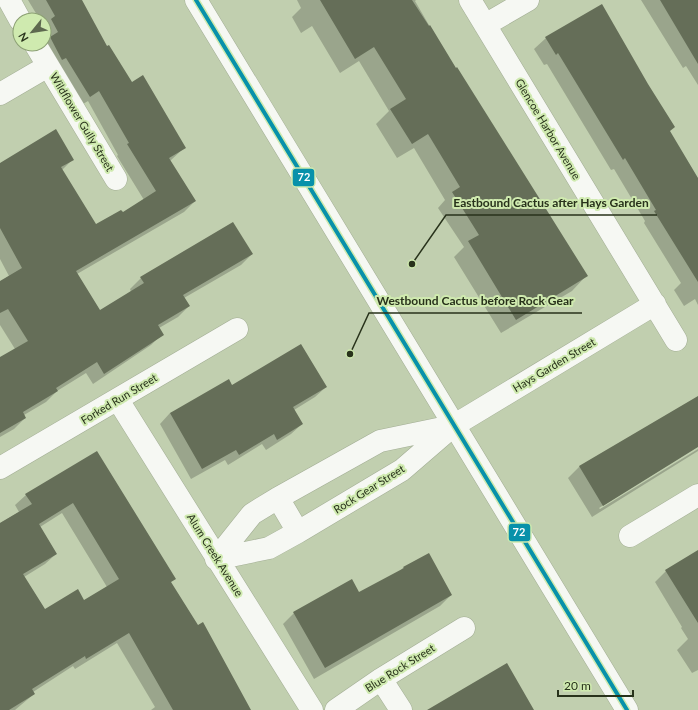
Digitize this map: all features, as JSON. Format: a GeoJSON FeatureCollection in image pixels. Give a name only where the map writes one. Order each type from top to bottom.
{"type":"FeatureCollection","features":[{"type":"Feature","properties":{"kind":"street"},"geometry":{"type":"LineString","coordinates":[[9,0],[16,12]]}},
{"type":"Feature","properties":{"kind":"street"},"geometry":{"type":"LineString","coordinates":[[196,0],[453,426],[627,710]]}},
{"type":"Feature","properties":{"kind":"street","name":"Glencoe Harbor Avenue"},"geometry":{"type":"LineString","coordinates":[[470,0],[676,340]]}},
{"type":"Feature","properties":{"kind":"street"},"geometry":{"type":"LineString","coordinates":[[485,25],[528,0]]}},
{"type":"Feature","properties":{"kind":"street","name":"Wildflower Gully Street"},"geometry":{"type":"LineString","coordinates":[[40,52],[116,179]]}},
{"type":"Feature","properties":{"kind":"street","name":"Wildflower Gully Street"},"geometry":{"type":"LineString","coordinates":[[0,94],[48,66]]}},
{"type":"Feature","properties":{"kind":"street","name":"Hays Garden Street"},"geometry":{"type":"LineString","coordinates":[[453,426],[655,304]]}},
{"type":"Feature","properties":{"kind":"street","name":"Forked Run Street"},"geometry":{"type":"LineString","coordinates":[[0,468],[237,329]]}},
{"type":"Feature","properties":{"kind":"street","name":"Alum Creek Avenue"},"geometry":{"type":"LineString","coordinates":[[118,400],[216,559],[312,710]]}},
{"type":"Feature","properties":{"kind":"street"},"geometry":{"type":"LineString","coordinates":[[216,559],[252,514],[278,498],[380,441],[453,426]]}},
{"type":"Feature","properties":{"kind":"street","name":"Rock Gear Street"},"geometry":{"type":"LineString","coordinates":[[216,559],[269,548],[298,532],[402,470],[453,426]]}},
{"type":"Feature","properties":{"kind":"street"},"geometry":{"type":"LineString","coordinates":[[630,536],[698,495]]}},
{"type":"Feature","properties":{"kind":"street"},"geometry":{"type":"LineString","coordinates":[[278,498],[298,532]]}},
{"type":"Feature","properties":{"kind":"street","name":"Blue Rock Street"},"geometry":{"type":"LineString","coordinates":[[336,710],[381,678],[464,628]]}},
{"type":"Feature","properties":{"kind":"street"},"geometry":{"type":"LineString","coordinates":[[381,678],[401,710]]}},
{"type":"Feature","properties":{"kind":"building"},"geometry":{"type":"Polygon","coordinates":[[[46,0],[82,0],[107,46],[109,45],[132,82],[143,75],[186,148],[169,158],[196,201],[76,271],[100,310],[144,283],[140,277],[233,222],[253,254],[183,295],[190,306],[158,325],[164,335],[104,374],[97,362],[56,388],[58,391],[23,412],[26,418],[0,433],[0,357],[28,341],[8,309],[0,313],[0,281],[22,268],[0,228],[0,163],[56,129],[74,160],[61,167],[96,224],[121,210],[123,212],[156,191],[127,144],[129,143],[99,91],[90,97],[66,58],[62,60],[52,41],[52,36],[58,32],[52,21],[52,18],[55,16],[46,0]]]}},
{"type":"Feature","properties":{"kind":"building"},"geometry":{"type":"Polygon","coordinates":[[[320,0],[412,0],[429,26],[430,25],[456,68],[457,67],[588,276],[516,320],[468,241],[479,235],[452,192],[460,187],[428,134],[412,144],[390,109],[406,99],[374,47],[355,59],[320,0]]]}},
{"type":"Feature","properties":{"kind":"building"},"geometry":{"type":"Polygon","coordinates":[[[660,0],[698,0],[698,64],[660,0]]]}},
{"type":"Feature","properties":{"kind":"building"},"geometry":{"type":"Polygon","coordinates":[[[602,4],[648,84],[675,127],[670,131],[698,178],[698,282],[654,211],[656,210],[625,158],[623,160],[558,53],[556,55],[545,37],[602,4]]]}},
{"type":"Feature","properties":{"kind":"building"},"geometry":{"type":"Polygon","coordinates":[[[301,344],[327,387],[293,407],[303,424],[277,440],[274,434],[239,455],[236,450],[202,469],[170,413],[229,379],[232,385],[301,344]]]}},
{"type":"Feature","properties":{"kind":"building"},"geometry":{"type":"Polygon","coordinates":[[[698,396],[698,447],[603,506],[579,466],[698,396]]]}},
{"type":"Feature","properties":{"kind":"building"},"geometry":{"type":"Polygon","coordinates":[[[97,451],[176,579],[171,582],[198,625],[203,622],[251,710],[173,710],[129,633],[86,659],[85,656],[32,689],[35,694],[9,710],[0,710],[0,523],[32,504],[25,494],[97,451]],[[73,503],[39,524],[57,554],[23,574],[45,609],[78,589],[84,600],[119,579],[73,503]]]}},
{"type":"Feature","properties":{"kind":"building"},"geometry":{"type":"Polygon","coordinates":[[[698,550],[698,623],[665,570],[698,550]]]}},
{"type":"Feature","properties":{"kind":"building"},"geometry":{"type":"Polygon","coordinates":[[[429,553],[452,595],[325,668],[293,612],[352,579],[359,592],[429,553]]]}},
{"type":"Feature","properties":{"kind":"building"},"geometry":{"type":"Polygon","coordinates":[[[507,663],[534,710],[427,710],[507,663]]]}},
{"type":"Feature","properties":{"kind":"transit line","name":"72"},"geometry":{"type":"LineString","coordinates":[[196,0],[627,710]]}},
{"type":"Feature","properties":{"kind":"place","name":"Eastbound Cactus after Hays Garden"},"geometry":{"type":"Point","coordinates":[412,264]}},
{"type":"Feature","properties":{"kind":"place","name":"Westbound Cactus before Rock Gear"},"geometry":{"type":"Point","coordinates":[350,354]}}]}
